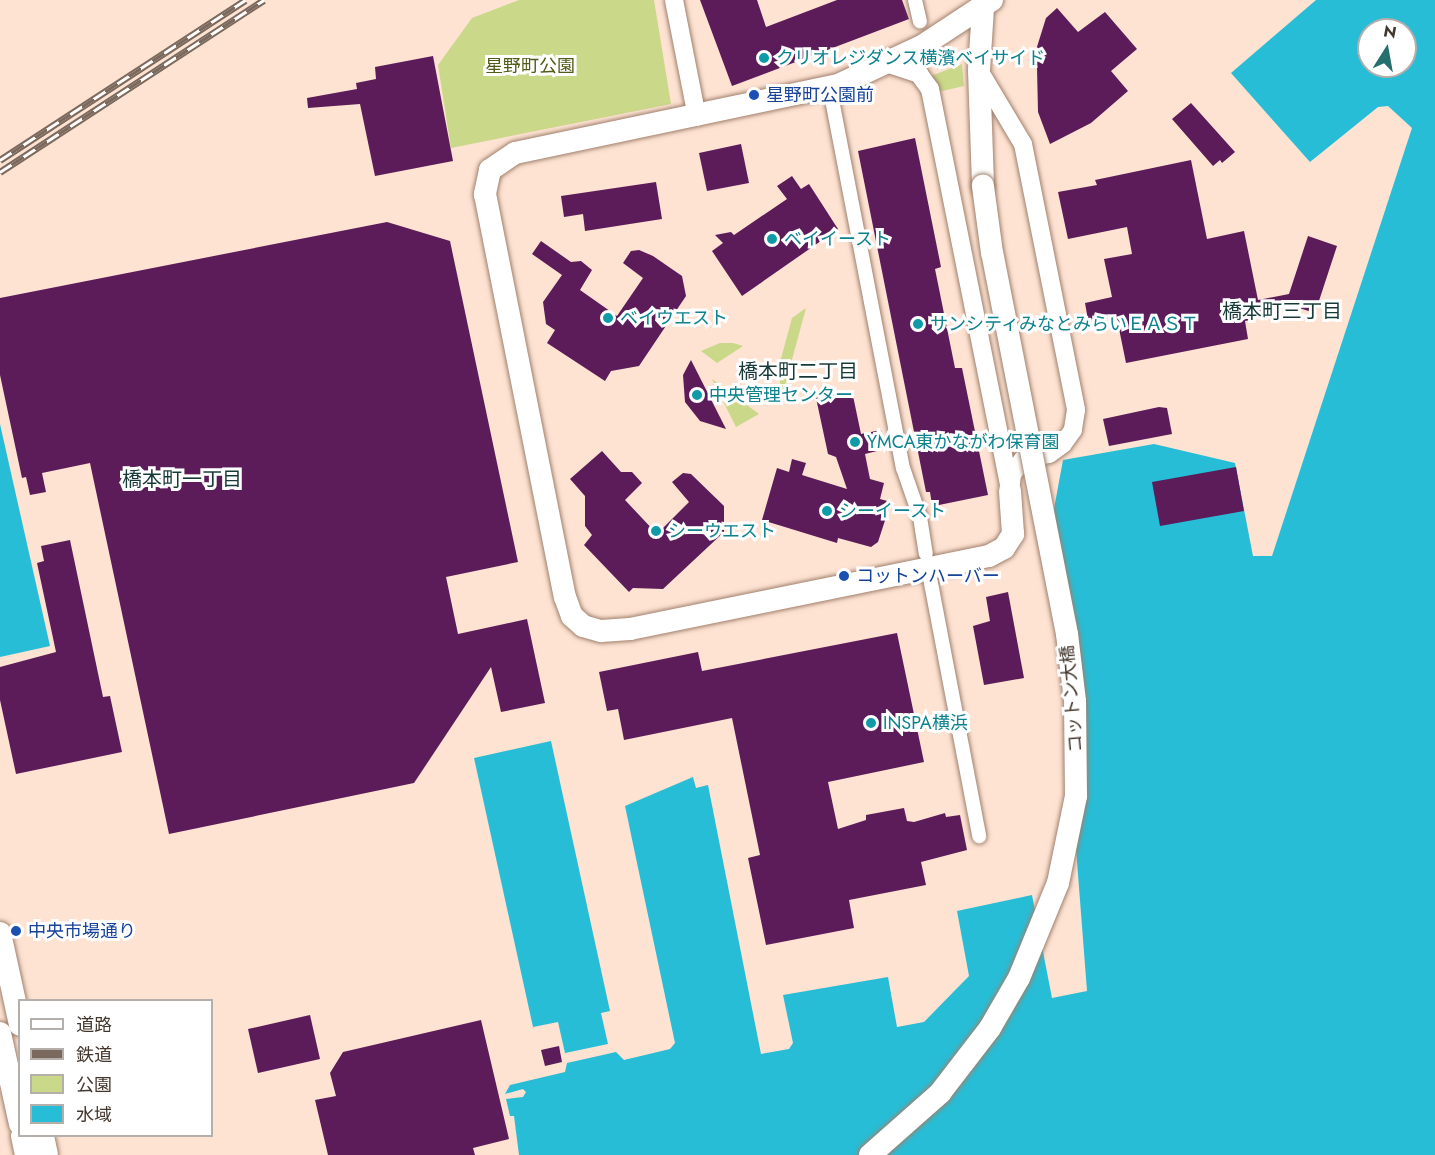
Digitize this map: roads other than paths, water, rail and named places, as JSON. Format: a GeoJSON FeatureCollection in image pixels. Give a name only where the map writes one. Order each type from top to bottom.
{"type":"FeatureCollection","features":[{"type":"Feature","properties":{"kind":"street"},"geometry":{"type":"LineString","coordinates":[[674,0],[697,117]]}},
{"type":"Feature","properties":{"kind":"street"},"geometry":{"type":"LineString","coordinates":[[915,0],[920,21]]}},
{"type":"Feature","properties":{"kind":"street"},"geometry":{"type":"LineString","coordinates":[[889,64],[919,74],[930,89],[1016,523],[1013,534],[1004,548],[989,556],[630,629],[601,631],[575,620],[564,597],[486,207],[486,182],[497,162],[515,153],[697,117],[837,85],[889,64],[986,3]]}},
{"type":"Feature","properties":{"kind":"street","name":"コットン大橋"},"geometry":{"type":"LineString","coordinates":[[870,1155],[940,1093],[990,1028],[1019,978],[1059,884],[1076,796],[1075,701],[1066,634],[992,253],[983,186],[979,70],[986,3]]}},
{"type":"Feature","properties":{"kind":"street"},"geometry":{"type":"LineString","coordinates":[[979,70],[1023,144],[1076,410],[1073,430],[1063,444],[1049,454],[1023,459],[1012,475],[1010,491]]}},
{"type":"Feature","properties":{"kind":"street"},"geometry":{"type":"LineString","coordinates":[[833,105],[903,468],[915,502],[926,554]]}},
{"type":"Feature","properties":{"kind":"street"},"geometry":{"type":"LineString","coordinates":[[999,438],[1023,459]]}},
{"type":"Feature","properties":{"kind":"street"},"geometry":{"type":"LineString","coordinates":[[930,578],[979,836]]}},
{"type":"Feature","properties":{"kind":"street"},"geometry":{"type":"LineString","coordinates":[[0,933],[18,1016]]}},
{"type":"Feature","properties":{"kind":"street"},"geometry":{"type":"LineString","coordinates":[[0,1033],[18,1115]]}},
{"type":"Feature","properties":{"kind":"street"},"geometry":{"type":"LineString","coordinates":[[22,1137],[26,1155]]}},
{"type":"Feature","properties":{"kind":"street"},"geometry":{"type":"LineString","coordinates":[[43,1137],[47,1155]]}},
{"type":"Feature","properties":{"kind":"water"},"geometry":{"type":"Polygon","coordinates":[[[1316,0],[1435,0],[1435,1155],[519,1155],[514,1116],[510,1116],[506,1099],[523,1097],[526,1092],[523,1089],[505,1094],[510,1085],[565,1072],[567,1063],[616,1052],[624,1060],[670,1049],[675,1043],[625,806],[693,777],[696,788],[708,785],[761,1054],[789,1049],[793,1043],[783,995],[888,977],[897,1027],[924,1022],[969,976],[957,911],[1032,895],[1052,998],[1087,991],[1051,525],[1063,460],[1154,444],[1235,463],[1253,556],[1272,556],[1412,128],[1388,106],[1378,107],[1310,162],[1231,73],[1316,0]],[[935,1083],[929,1089],[942,1106],[951,1095],[935,1083]]]}},
{"type":"Feature","properties":{"kind":"water"},"geometry":{"type":"Polygon","coordinates":[[[0,424],[50,646],[0,657],[0,424]]]}},
{"type":"Feature","properties":{"kind":"water"},"geometry":{"type":"Polygon","coordinates":[[[551,741],[610,1011],[601,1013],[608,1044],[565,1053],[558,1022],[533,1027],[474,758],[551,741]]]}},
{"type":"Feature","properties":{"kind":"railway"},"geometry":{"type":"LineString","coordinates":[[0,160],[245,0]]}},
{"type":"Feature","properties":{"kind":"railway"},"geometry":{"type":"LineString","coordinates":[[0,172],[264,0]]}},
{"type":"Feature","properties":{"kind":"place","name":"クリオレジダンス横濱ベイサイド"},"geometry":{"type":"Point","coordinates":[764,58]}},
{"type":"Feature","properties":{"kind":"place","name":"星野町公園前"},"geometry":{"type":"Point","coordinates":[754,95]}},
{"type":"Feature","properties":{"kind":"place","name":"ベイイースト"},"geometry":{"type":"Point","coordinates":[772,239]}},
{"type":"Feature","properties":{"kind":"place","name":"ベイウエスト"},"geometry":{"type":"Point","coordinates":[608,318]}},
{"type":"Feature","properties":{"kind":"place","name":"サンシティみなとみらいＥＡＳＴ"},"geometry":{"type":"Point","coordinates":[918,324]}},
{"type":"Feature","properties":{"kind":"place","name":"中央管理センター"},"geometry":{"type":"Point","coordinates":[697,395]}},
{"type":"Feature","properties":{"kind":"place","name":"YMCA東かながわ保育園"},"geometry":{"type":"Point","coordinates":[855,442]}},
{"type":"Feature","properties":{"kind":"place","name":"シーイースト"},"geometry":{"type":"Point","coordinates":[827,511]}},
{"type":"Feature","properties":{"kind":"place","name":"シーウエスト"},"geometry":{"type":"Point","coordinates":[656,531]}},
{"type":"Feature","properties":{"kind":"place","name":"コットンハーバー"},"geometry":{"type":"Point","coordinates":[844,576]}},
{"type":"Feature","properties":{"kind":"place","name":"INSPA横浜"},"geometry":{"type":"Point","coordinates":[871,723]}},
{"type":"Feature","properties":{"kind":"place","name":"中央市場通り"},"geometry":{"type":"Point","coordinates":[16,931]}},
{"type":"Feature","properties":{"kind":"district","name":"橋本町三丁目"},"geometry":{"type":"Point","coordinates":[1282,311]}},
{"type":"Feature","properties":{"kind":"district","name":"橋本町二丁目"},"geometry":{"type":"Point","coordinates":[798,371]}},
{"type":"Feature","properties":{"kind":"district","name":"橋本町一丁目"},"geometry":{"type":"Point","coordinates":[182,479]}},
{"type":"Feature","properties":{"kind":"park label","name":"星野町公園"},"geometry":{"type":"Point","coordinates":[530,66]}}]}
